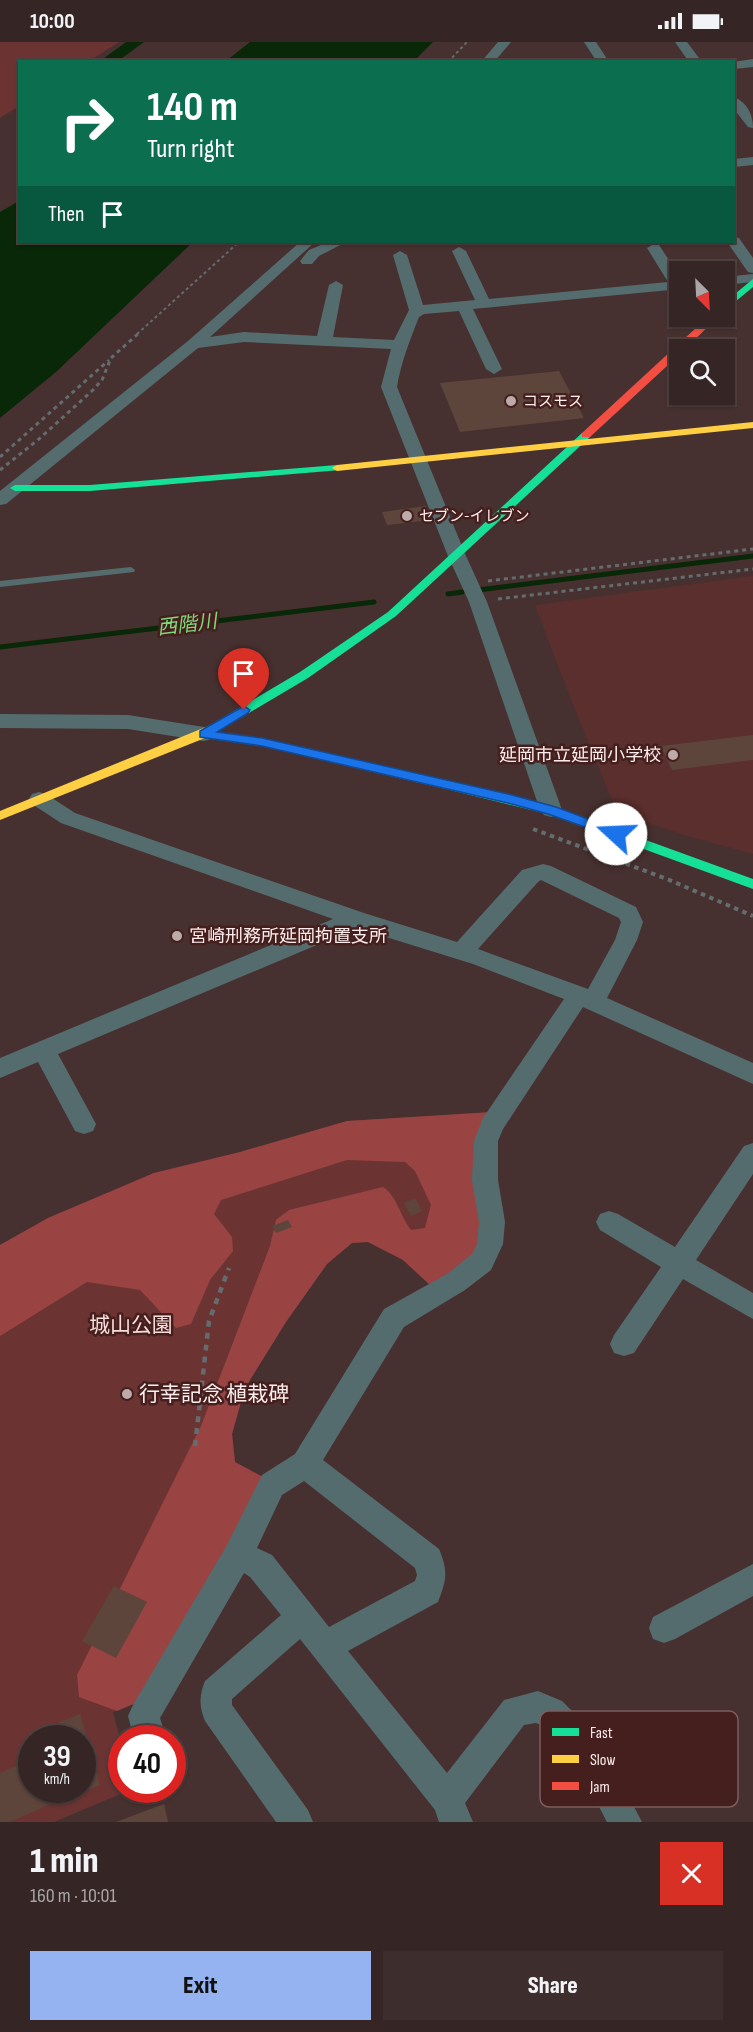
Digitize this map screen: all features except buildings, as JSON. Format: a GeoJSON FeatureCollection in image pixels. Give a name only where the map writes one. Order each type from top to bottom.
{"type":"FeatureCollection","features":[{"type":"Feature","properties":{"kind":"street"},"geometry":{"type":"LineString","coordinates":[[489,60],[505,42]]}},
{"type":"Feature","properties":{"kind":"street"},"geometry":{"type":"LineString","coordinates":[[590,42],[602,60]]}},
{"type":"Feature","properties":{"kind":"street"},"geometry":{"type":"LineString","coordinates":[[681,42],[694,60]]}},
{"type":"Feature","properties":{"kind":"street"},"geometry":{"type":"LineString","coordinates":[[735,65],[753,63]]}},
{"type":"Feature","properties":{"kind":"street"},"geometry":{"type":"LineString","coordinates":[[735,101],[753,124]]}},
{"type":"Feature","properties":{"kind":"street"},"geometry":{"type":"LineString","coordinates":[[735,163],[753,161]]}},
{"type":"Feature","properties":{"kind":"street"},"geometry":{"type":"LineString","coordinates":[[735,242],[753,269]]}},
{"type":"Feature","properties":{"kind":"street"},"geometry":{"type":"LineString","coordinates":[[0,500],[305,250],[319,243]]}},
{"type":"Feature","properties":{"kind":"street"},"geometry":{"type":"LineString","coordinates":[[305,250],[314,253],[337,243]]}},
{"type":"Feature","properties":{"kind":"street"},"geometry":{"type":"LineString","coordinates":[[654,248],[669,271]]}},
{"type":"Feature","properties":{"kind":"street"},"geometry":{"type":"LineString","coordinates":[[459,251],[484,304]]}},
{"type":"Feature","properties":{"kind":"street"},"geometry":{"type":"LineString","coordinates":[[400,255],[417,312]]}},
{"type":"Feature","properties":{"kind":"street"},"geometry":{"type":"LineString","coordinates":[[735,280],[753,280]]}},
{"type":"Feature","properties":{"kind":"street"},"geometry":{"type":"LineString","coordinates":[[735,297],[753,280]]}},
{"type":"Feature","properties":{"kind":"street"},"geometry":{"type":"LineString","coordinates":[[324,341],[336,285]]}},
{"type":"Feature","properties":{"kind":"street"},"geometry":{"type":"LineString","coordinates":[[551,810],[478,602],[457,556],[389,387],[400,345],[413,314],[417,312],[669,286]]}},
{"type":"Feature","properties":{"kind":"street"},"geometry":{"type":"LineString","coordinates":[[464,306],[494,369]]}},
{"type":"Feature","properties":{"kind":"street"},"geometry":{"type":"LineString","coordinates":[[0,816],[204,734],[304,675],[392,614],[704,327]]}},
{"type":"Feature","properties":{"kind":"street"},"geometry":{"type":"LineString","coordinates":[[193,344],[244,337],[400,345]]}},
{"type":"Feature","properties":{"kind":"street"},"geometry":{"type":"LineString","coordinates":[[15,488],[90,488],[420,461],[753,425]]}},
{"type":"Feature","properties":{"kind":"street"},"geometry":{"type":"LineString","coordinates":[[0,721],[128,722],[262,742],[551,810],[753,884]]}},
{"type":"Feature","properties":{"kind":"street"},"geometry":{"type":"LineString","coordinates":[[39,800],[68,818],[356,919],[462,952],[586,998],[753,1074]]}},
{"type":"Feature","properties":{"kind":"street"},"geometry":{"type":"LineString","coordinates":[[146,1725],[144,1716],[238,1555],[272,1485],[305,1464],[394,1318],[456,1282],[482,1262],[490,1244],[492,1222],[485,1180],[486,1141],[492,1125],[626,940],[632,922],[628,913],[543,872],[530,876],[462,952]]}},
{"type":"Feature","properties":{"kind":"street"},"geometry":{"type":"LineString","coordinates":[[0,1068],[356,919]]}},
{"type":"Feature","properties":{"kind":"street"},"geometry":{"type":"LineString","coordinates":[[44,1050],[84,1124]]}},
{"type":"Feature","properties":{"kind":"street"},"geometry":{"type":"LineString","coordinates":[[624,1344],[753,1153]]}},
{"type":"Feature","properties":{"kind":"street"},"geometry":{"type":"LineString","coordinates":[[609,1222],[753,1307]]}},
{"type":"Feature","properties":{"kind":"street"},"geometry":{"type":"LineString","coordinates":[[305,1464],[428,1559],[432,1575],[427,1591],[324,1647]]}},
{"type":"Feature","properties":{"kind":"street"},"geometry":{"type":"LineString","coordinates":[[238,1555],[261,1566],[451,1810],[515,1711],[538,1707],[546,1711]]}},
{"type":"Feature","properties":{"kind":"street"},"geometry":{"type":"LineString","coordinates":[[663,1628],[753,1579]]}},
{"type":"Feature","properties":{"kind":"street"},"geometry":{"type":"LineString","coordinates":[[296,1822],[216,1710],[216,1692],[301,1617]]}},
{"type":"Feature","properties":{"kind":"street"},"geometry":{"type":"LineString","coordinates":[[616,1807],[625,1822]]}},
{"type":"Feature","properties":{"kind":"lane"},"geometry":{"type":"LineString","coordinates":[[0,584],[131,570]]}},
{"type":"Feature","properties":{"kind":"path"},"geometry":{"type":"LineString","coordinates":[[450,60],[467,42]]}},
{"type":"Feature","properties":{"kind":"path"},"geometry":{"type":"LineString","coordinates":[[0,457],[238,243]]}},
{"type":"Feature","properties":{"kind":"path"},"geometry":{"type":"LineString","coordinates":[[0,470],[93,390],[102,380],[111,358]]}},
{"type":"Feature","properties":{"kind":"path"},"geometry":{"type":"LineString","coordinates":[[469,583],[753,549]]}},
{"type":"Feature","properties":{"kind":"path"},"geometry":{"type":"LineString","coordinates":[[478,602],[753,569]]}},
{"type":"Feature","properties":{"kind":"path"},"geometry":{"type":"LineString","coordinates":[[195,1446],[209,1321],[228,1268]]}},
{"type":"Feature","properties":{"kind":"shaded area"},"geometry":{"type":"Polygon","coordinates":[[[126,42],[144,42],[119,60],[101,60],[126,42]]]}},
{"type":"Feature","properties":{"kind":"shaded area"},"geometry":{"type":"Polygon","coordinates":[[[250,42],[433,42],[415,60],[227,60],[250,42]]]}},
{"type":"Feature","properties":{"kind":"shaded area"},"geometry":{"type":"Polygon","coordinates":[[[18,202],[18,243],[192,243],[56,372],[0,418],[0,212],[18,202]]]}},
{"type":"Feature","properties":{"kind":"shaded area","name":"延岡市立延岡小学校"},"geometry":{"type":"Polygon","coordinates":[[[753,576],[753,854],[684,835],[617,812],[535,605],[753,576]]]}},
{"type":"Feature","properties":{"kind":"shaded area"},"geometry":{"type":"Polygon","coordinates":[[[493,1112],[485,1204],[474,1261],[430,1285],[403,1260],[368,1242],[352,1243],[327,1264],[286,1322],[245,1388],[232,1434],[235,1462],[265,1478],[143,1700],[117,1711],[79,1697],[77,1675],[201,1426],[270,1246],[276,1220],[289,1210],[383,1187],[392,1196],[411,1230],[425,1228],[431,1205],[415,1171],[405,1162],[347,1160],[221,1200],[214,1214],[232,1237],[233,1251],[210,1280],[191,1324],[176,1328],[140,1290],[87,1282],[0,1336],[0,1245],[48,1218],[154,1173],[240,1152],[347,1121],[493,1112]]]}},
{"type":"Feature","properties":{"kind":"green space"},"geometry":{"type":"Polygon","coordinates":[[[0,42],[119,42],[91,60],[18,60],[18,107],[0,118],[0,42]]]}},
{"type":"Feature","properties":{"kind":"green space","name":"城山公園"},"geometry":{"type":"Polygon","coordinates":[[[493,1112],[430,1285],[403,1260],[368,1242],[352,1243],[327,1264],[286,1322],[245,1388],[232,1434],[235,1462],[265,1478],[143,1700],[113,1712],[116,1725],[108,1725],[108,1799],[54,1822],[0,1822],[0,1245],[48,1218],[154,1173],[240,1152],[347,1121],[493,1112]]]}},
{"type":"Feature","properties":{"kind":"waterway"},"geometry":{"type":"LineString","coordinates":[[478,590],[753,556]]}},
{"type":"Feature","properties":{"kind":"waterway"},"geometry":{"type":"LineString","coordinates":[[448,594],[462,592]]}},
{"type":"Feature","properties":{"kind":"waterway","name":"西階川"},"geometry":{"type":"LineString","coordinates":[[0,647],[374,602]]}},
{"type":"Feature","properties":{"kind":"traffic: fast"},"geometry":{"type":"LineString","coordinates":[[735,298],[753,282]]}},
{"type":"Feature","properties":{"kind":"traffic: fast"},"geometry":{"type":"LineString","coordinates":[[218,726],[304,675],[392,614],[586,435]]}},
{"type":"Feature","properties":{"kind":"traffic: fast"},"geometry":{"type":"LineString","coordinates":[[15,488],[90,488],[337,468]]}},
{"type":"Feature","properties":{"kind":"traffic: fast"},"geometry":{"type":"LineString","coordinates":[[446,785],[551,810],[753,884]]}},
{"type":"Feature","properties":{"kind":"traffic: slow"},"geometry":{"type":"LineString","coordinates":[[337,468],[753,425]]}},
{"type":"Feature","properties":{"kind":"traffic: slow"},"geometry":{"type":"LineString","coordinates":[[0,816],[204,734],[218,726]]}},
{"type":"Feature","properties":{"kind":"traffic: slow"},"geometry":{"type":"LineString","coordinates":[[204,734],[262,742],[446,785]]}},
{"type":"Feature","properties":{"kind":"traffic: jam"},"geometry":{"type":"LineString","coordinates":[[586,435],[703,327]]}},
{"type":"Feature","properties":{"kind":"place","name":"コスモス"},"geometry":{"type":"Point","coordinates":[511,401]}},
{"type":"Feature","properties":{"kind":"place","name":"セブン-イレブン"},"geometry":{"type":"Point","coordinates":[407,516]}},
{"type":"Feature","properties":{"kind":"place","name":"延岡市立延岡小学校"},"geometry":{"type":"Point","coordinates":[673,755]}},
{"type":"Feature","properties":{"kind":"place","name":"宮崎刑務所延岡拘置支所"},"geometry":{"type":"Point","coordinates":[177,936]}},
{"type":"Feature","properties":{"kind":"place","name":"行幸記念 植栽碑"},"geometry":{"type":"Point","coordinates":[127,1394]}},
{"type":"Feature","properties":{"kind":"route"},"geometry":{"type":"LineString","coordinates":[[244,710],[204,734],[262,742],[512,800],[551,810],[616,834]]}}]}
